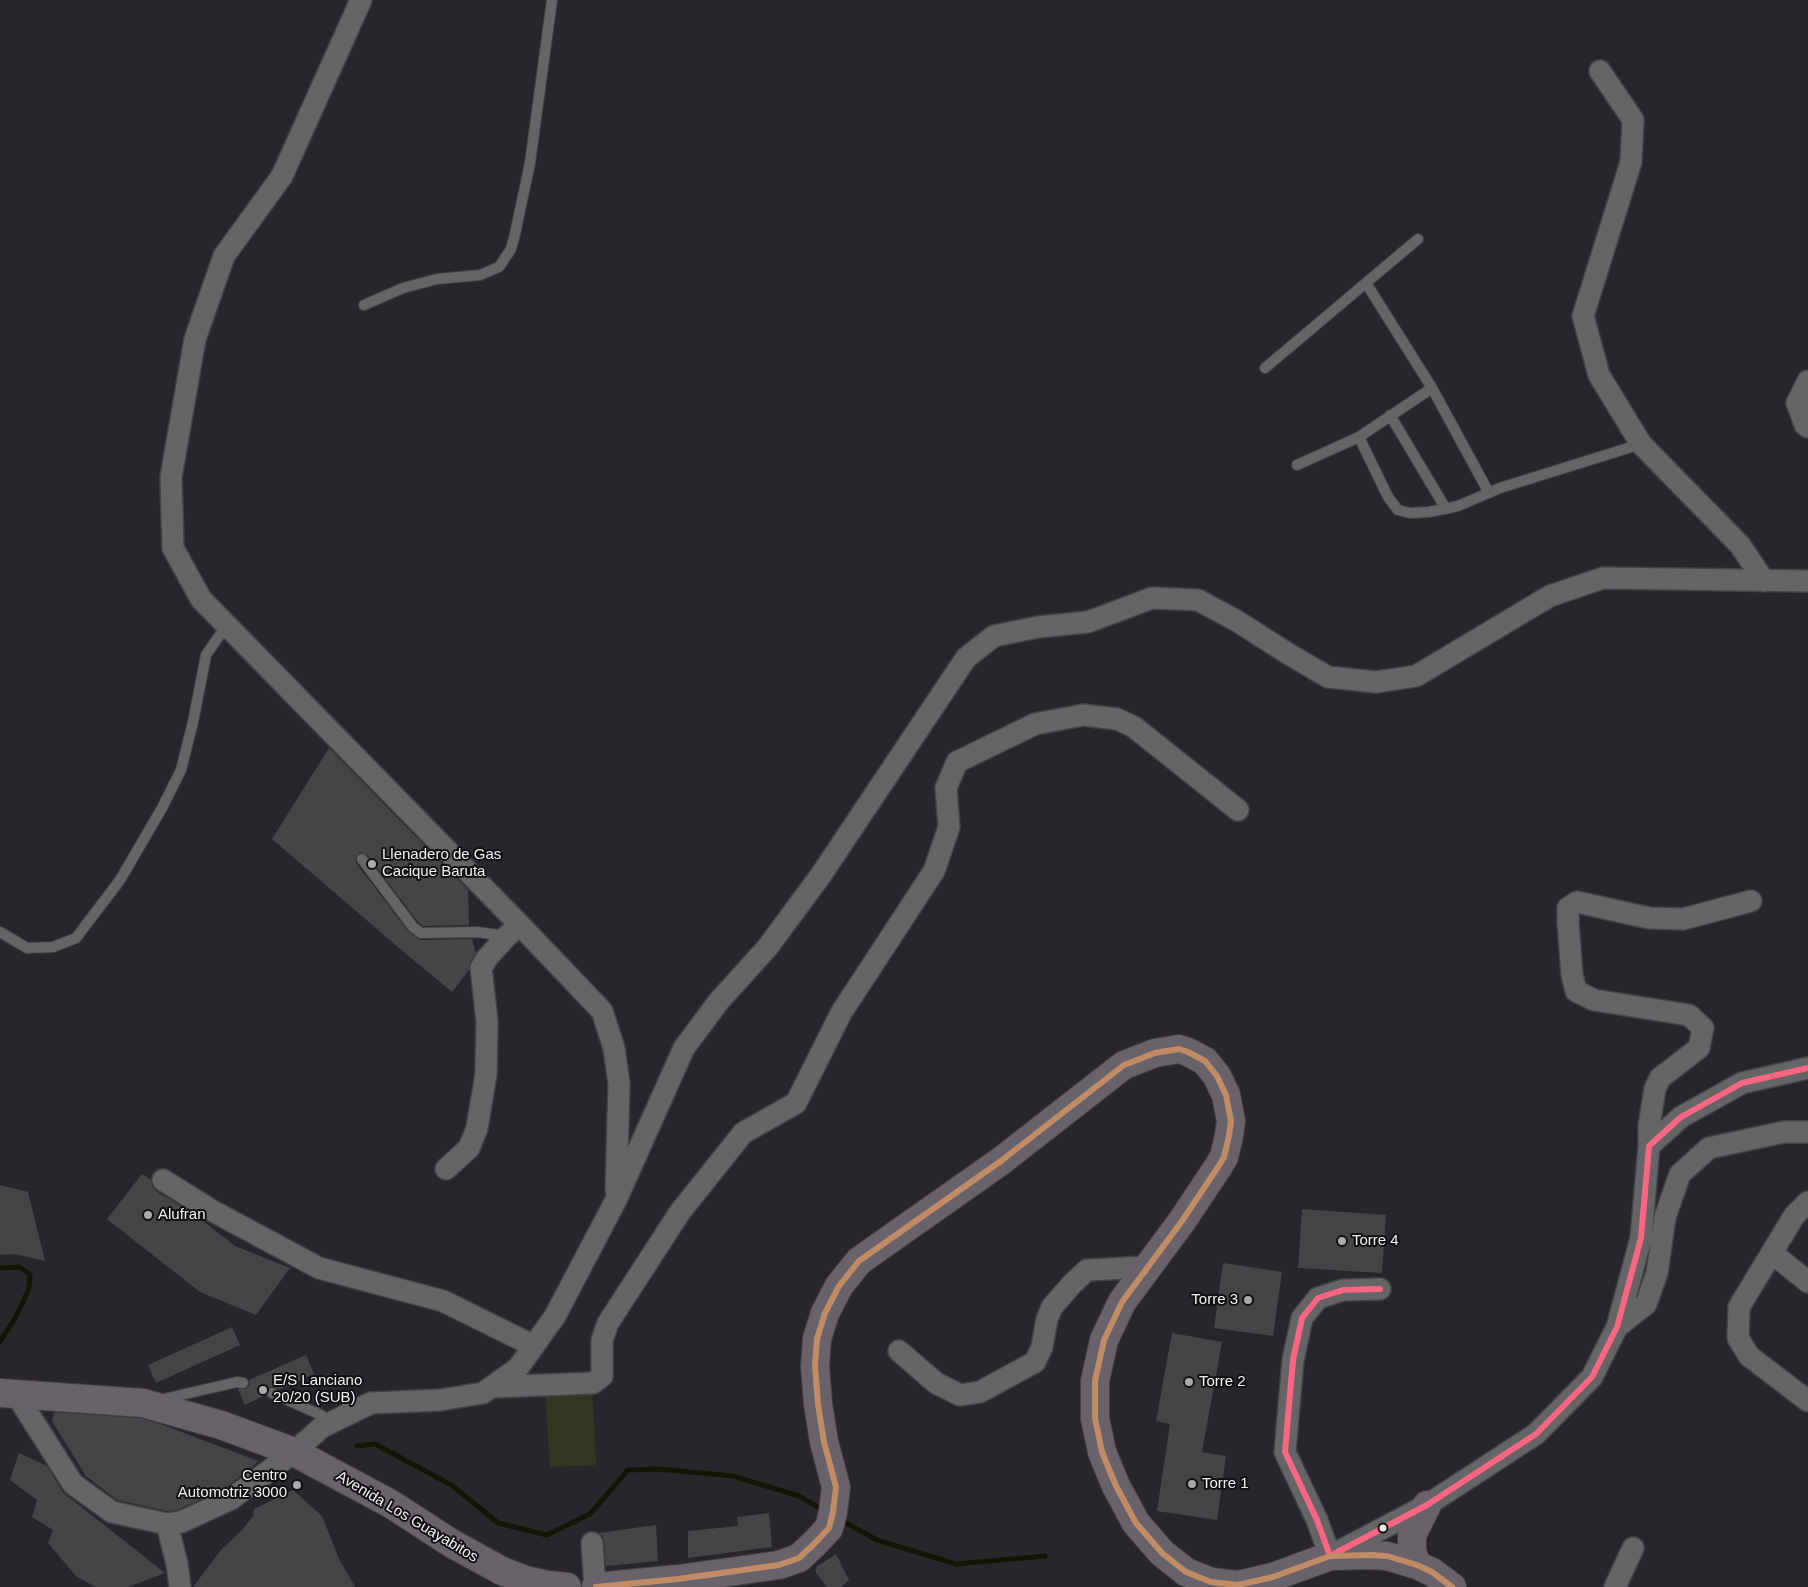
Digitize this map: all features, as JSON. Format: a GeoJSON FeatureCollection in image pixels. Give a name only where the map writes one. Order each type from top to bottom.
{"type":"FeatureCollection","features":[{"type":"Feature","properties":{"kind":"main road"},"geometry":{"type":"LineString","coordinates":[[595,1587],[678,1579],[779,1565],[799,1558],[829,1528],[833,1512],[836,1487],[824,1442],[815,1366],[817,1339],[825,1313],[839,1286],[859,1260],[1001,1161],[1124,1065],[1155,1053],[1179,1050],[1188,1052],[1205,1061],[1217,1076],[1226,1095],[1231,1121],[1229,1136],[1224,1157],[1215,1173],[1122,1302],[1104,1340],[1094,1400],[1098,1433],[1108,1470],[1136,1523],[1155,1546],[1186,1572],[1211,1582],[1238,1585],[1274,1577],[1330,1556],[1387,1556],[1417,1565],[1432,1572],[1452,1587]]}},
{"type":"Feature","properties":{"kind":"main road","name":"Avenida Los Guayabitos"},"geometry":{"type":"LineString","coordinates":[[8,1393],[143,1403],[221,1425],[294,1452],[391,1504],[478,1559],[526,1580],[567,1587]]}},
{"type":"Feature","properties":{"kind":"main road"},"geometry":{"type":"LineString","coordinates":[[1417,1565],[1412,1552],[1412,1535],[1427,1504]]}},
{"type":"Feature","properties":{"kind":"street"},"geometry":{"type":"LineString","coordinates":[[361,0],[282,176],[224,256],[195,339],[172,477],[173,548],[200,599],[513,931],[602,1011],[614,1048],[619,1084],[616,1200]]}},
{"type":"Feature","properties":{"kind":"street"},"geometry":{"type":"LineString","coordinates":[[1600,70],[1633,120],[1631,162],[1583,316],[1599,375],[1641,444],[1740,545],[1764,581]]}},
{"type":"Feature","properties":{"kind":"street"},"geometry":{"type":"LineString","coordinates":[[1808,381],[1797,403],[1805,425],[1808,427]]}},
{"type":"Feature","properties":{"kind":"street"},"geometry":{"type":"LineString","coordinates":[[8,1393],[73,1484],[112,1512],[167,1524],[181,1522],[231,1499],[294,1452],[322,1427],[371,1403],[440,1400],[483,1393],[518,1368],[555,1316],[616,1200],[684,1048],[718,1001],[768,948],[821,875],[966,658],[994,636],[1038,627],[1088,622],[1152,598],[1198,600],[1237,621],[1328,677],[1376,682],[1416,676],[1550,596],[1602,578],[1808,581]]}},
{"type":"Feature","properties":{"kind":"street"},"geometry":{"type":"LineString","coordinates":[[492,1386],[592,1382],[602,1376],[602,1340],[608,1323],[680,1212],[744,1133],[796,1103],[841,1013],[934,871],[949,828],[946,788],[957,762],[1035,724],[1083,715],[1117,719],[1134,727],[1238,810]]}},
{"type":"Feature","properties":{"kind":"street"},"geometry":{"type":"LineString","coordinates":[[1380,1289],[1343,1290],[1318,1298],[1302,1318],[1293,1360],[1285,1452],[1317,1520],[1330,1556],[1427,1504],[1536,1434],[1592,1377],[1616,1327],[1641,1238],[1649,1126],[1655,1088],[1660,1078],[1699,1048],[1703,1028],[1689,1015],[1594,1000],[1576,991],[1572,975],[1568,908],[1577,902],[1650,918],[1683,919],[1751,901]]}},
{"type":"Feature","properties":{"kind":"street"},"geometry":{"type":"LineString","coordinates":[[446,1169],[469,1148],[477,1128],[486,1074],[487,1021],[482,968],[487,958],[513,931]]}},
{"type":"Feature","properties":{"kind":"street"},"geometry":{"type":"LineString","coordinates":[[1649,1146],[1681,1117],[1742,1083],[1808,1068]]}},
{"type":"Feature","properties":{"kind":"street"},"geometry":{"type":"LineString","coordinates":[[1616,1327],[1646,1304],[1657,1273],[1665,1217],[1680,1174],[1709,1148],[1784,1132],[1808,1132]]}},
{"type":"Feature","properties":{"kind":"street"},"geometry":{"type":"LineString","coordinates":[[163,1180],[211,1210],[319,1268],[442,1301],[534,1346]]}},
{"type":"Feature","properties":{"kind":"street"},"geometry":{"type":"LineString","coordinates":[[1808,1202],[1794,1216],[1740,1307],[1738,1338],[1749,1356],[1808,1401]]}},
{"type":"Feature","properties":{"kind":"street"},"geometry":{"type":"LineString","coordinates":[[1772,1253],[1808,1282]]}},
{"type":"Feature","properties":{"kind":"street"},"geometry":{"type":"LineString","coordinates":[[899,1351],[936,1383],[960,1394],[980,1392],[1035,1362],[1042,1347],[1047,1319],[1052,1307],[1087,1270],[1147,1267]]}},
{"type":"Feature","properties":{"kind":"street"},"geometry":{"type":"LineString","coordinates":[[167,1524],[177,1564],[180,1587]]}},
{"type":"Feature","properties":{"kind":"street"},"geometry":{"type":"LineString","coordinates":[[592,1543],[595,1587]]}},
{"type":"Feature","properties":{"kind":"street"},"geometry":{"type":"LineString","coordinates":[[1615,1587],[1633,1548]]}},
{"type":"Feature","properties":{"kind":"lane"},"geometry":{"type":"LineString","coordinates":[[364,305],[403,288],[437,279],[480,274],[499,267],[510,249],[515,234],[530,163],[552,0]]}},
{"type":"Feature","properties":{"kind":"lane"},"geometry":{"type":"LineString","coordinates":[[1264,368],[1418,239]]}},
{"type":"Feature","properties":{"kind":"lane"},"geometry":{"type":"LineString","coordinates":[[1366,283],[1432,388],[1489,493]]}},
{"type":"Feature","properties":{"kind":"lane"},"geometry":{"type":"LineString","coordinates":[[1297,465],[1358,437],[1432,388]]}},
{"type":"Feature","properties":{"kind":"lane"},"geometry":{"type":"LineString","coordinates":[[1390,415],[1446,508]]}},
{"type":"Feature","properties":{"kind":"lane"},"geometry":{"type":"LineString","coordinates":[[1358,437],[1388,497],[1398,510],[1410,513],[1429,512],[1458,506],[1489,493],[1641,444]]}},
{"type":"Feature","properties":{"kind":"lane"},"geometry":{"type":"LineString","coordinates":[[0,932],[27,948],[53,947],[76,938],[120,880],[162,808],[181,770],[193,722],[206,655],[226,626]]}},
{"type":"Feature","properties":{"kind":"lane"},"geometry":{"type":"LineString","coordinates":[[362,859],[413,927],[421,933],[513,931]]}},
{"type":"Feature","properties":{"kind":"lane"},"geometry":{"type":"LineString","coordinates":[[143,1403],[237,1382],[243,1383]]}},
{"type":"Feature","properties":{"kind":"lane"},"geometry":{"type":"LineString","coordinates":[[272,1393],[321,1415],[330,1423]]}},
{"type":"Feature","properties":{"kind":"green space"},"geometry":{"type":"Polygon","coordinates":[[[592,1383],[596,1465],[550,1467],[545,1386],[592,1383]]]}},
{"type":"Feature","properties":{"kind":"building","name":"Llenadero de Gas Cacique Baruta"},"geometry":{"type":"Polygon","coordinates":[[[329,748],[468,890],[469,925],[423,926],[367,855],[361,852],[356,857],[356,863],[408,931],[417,938],[421,940],[472,939],[476,953],[470,962],[469,970],[452,992],[272,839],[329,748]]]}},
{"type":"Feature","properties":{"kind":"building"},"geometry":{"type":"Polygon","coordinates":[[[142,1174],[151,1180],[152,1186],[156,1191],[194,1214],[235,1246],[290,1268],[256,1315],[200,1292],[107,1219],[142,1174]]]}},
{"type":"Feature","properties":{"kind":"building"},"geometry":{"type":"Polygon","coordinates":[[[0,1185],[28,1192],[45,1261],[15,1254],[0,1255],[0,1185]]]}},
{"type":"Feature","properties":{"kind":"building","name":"Torre 4"},"geometry":{"type":"Polygon","coordinates":[[[1302,1209],[1386,1215],[1382,1273],[1298,1268],[1302,1209]]]}},
{"type":"Feature","properties":{"kind":"building","name":"Torre 3"},"geometry":{"type":"Polygon","coordinates":[[[1223,1263],[1282,1272],[1273,1336],[1214,1328],[1223,1263]]]}},
{"type":"Feature","properties":{"kind":"building"},"geometry":{"type":"Polygon","coordinates":[[[232,1327],[240,1345],[156,1383],[148,1365],[232,1327]]]}},
{"type":"Feature","properties":{"kind":"building"},"geometry":{"type":"Polygon","coordinates":[[[1172,1333],[1222,1342],[1202,1452],[1226,1456],[1217,1520],[1157,1511],[1170,1424],[1156,1421],[1172,1333]]]}},
{"type":"Feature","properties":{"kind":"building"},"geometry":{"type":"Polygon","coordinates":[[[306,1355],[314,1374],[280,1389],[268,1387],[266,1395],[245,1405],[238,1389],[246,1389],[250,1385],[249,1380],[306,1355]]]}},
{"type":"Feature","properties":{"kind":"building"},"geometry":{"type":"Polygon","coordinates":[[[54,1412],[140,1418],[258,1461],[225,1488],[177,1510],[167,1511],[117,1500],[86,1476],[52,1421],[54,1412]]]}},
{"type":"Feature","properties":{"kind":"building"},"geometry":{"type":"Polygon","coordinates":[[[19,1453],[47,1466],[61,1491],[165,1573],[128,1587],[96,1587],[77,1577],[48,1543],[53,1530],[32,1517],[37,1500],[10,1480],[19,1453]]]}},
{"type":"Feature","properties":{"kind":"building"},"geometry":{"type":"Polygon","coordinates":[[[293,1490],[322,1516],[339,1559],[355,1587],[193,1587],[221,1550],[243,1529],[253,1516],[254,1509],[293,1490]]]}},
{"type":"Feature","properties":{"kind":"building"},"geometry":{"type":"Polygon","coordinates":[[[769,1513],[772,1547],[688,1558],[688,1531],[738,1526],[737,1517],[769,1513]]]}},
{"type":"Feature","properties":{"kind":"building"},"geometry":{"type":"Polygon","coordinates":[[[656,1525],[658,1561],[606,1566],[603,1536],[599,1533],[656,1525]]]}},
{"type":"Feature","properties":{"kind":"building"},"geometry":{"type":"Polygon","coordinates":[[[836,1554],[849,1580],[841,1587],[827,1587],[816,1573],[816,1567],[836,1554]]]}},
{"type":"Feature","properties":{"kind":"waterway"},"geometry":{"type":"LineString","coordinates":[[0,1268],[19,1267],[30,1274],[29,1288],[23,1302],[0,1341]]}},
{"type":"Feature","properties":{"kind":"waterway"},"geometry":{"type":"LineString","coordinates":[[357,1446],[375,1444],[453,1486],[498,1523],[547,1535],[590,1514],[628,1470],[658,1469],[733,1476],[799,1496],[818,1507]]}},
{"type":"Feature","properties":{"kind":"waterway"},"geometry":{"type":"LineString","coordinates":[[846,1523],[877,1540],[956,1564],[1045,1556]]}},
{"type":"Feature","properties":{"kind":"transit line"},"geometry":{"type":"LineString","coordinates":[[596,1587],[678,1579],[779,1565],[799,1558],[829,1528],[833,1512],[836,1487],[824,1442],[815,1366],[817,1339],[825,1313],[839,1286],[859,1261],[1001,1161],[1124,1065],[1155,1053],[1179,1049],[1205,1061],[1217,1076],[1226,1095],[1231,1121],[1229,1136],[1224,1157],[1218,1167],[1182,1221],[1122,1302],[1104,1340],[1095,1381],[1095,1418],[1102,1452],[1116,1486],[1136,1523],[1162,1553],[1186,1572],[1211,1582],[1238,1585],[1273,1577],[1330,1556],[1372,1555],[1387,1556],[1417,1565],[1432,1572],[1452,1587]]}},
{"type":"Feature","properties":{"kind":"transit line"},"geometry":{"type":"LineString","coordinates":[[1380,1289],[1343,1290],[1318,1298],[1302,1318],[1293,1360],[1285,1452],[1317,1520],[1330,1556],[1427,1505],[1536,1434],[1592,1377],[1617,1327],[1641,1238],[1649,1146],[1681,1117],[1742,1083],[1808,1068]]}},
{"type":"Feature","properties":{"kind":"place","name":"Llenadero de Gas Cacique Baruta"},"geometry":{"type":"Point","coordinates":[372,864]}},
{"type":"Feature","properties":{"kind":"place","name":"Alufran"},"geometry":{"type":"Point","coordinates":[148,1215]}},
{"type":"Feature","properties":{"kind":"place","name":"Torre 4"},"geometry":{"type":"Point","coordinates":[1342,1241]}},
{"type":"Feature","properties":{"kind":"place","name":"Torre 3"},"geometry":{"type":"Point","coordinates":[1248,1300]}},
{"type":"Feature","properties":{"kind":"place","name":"Torre 2"},"geometry":{"type":"Point","coordinates":[1189,1382]}},
{"type":"Feature","properties":{"kind":"place","name":"E/S Lanciano 20/20 (SUB)"},"geometry":{"type":"Point","coordinates":[263,1390]}},
{"type":"Feature","properties":{"kind":"place","name":"Torre 1"},"geometry":{"type":"Point","coordinates":[1192,1484]}},
{"type":"Feature","properties":{"kind":"place","name":"Centro Automotriz 3000"},"geometry":{"type":"Point","coordinates":[297,1485]}}]}
